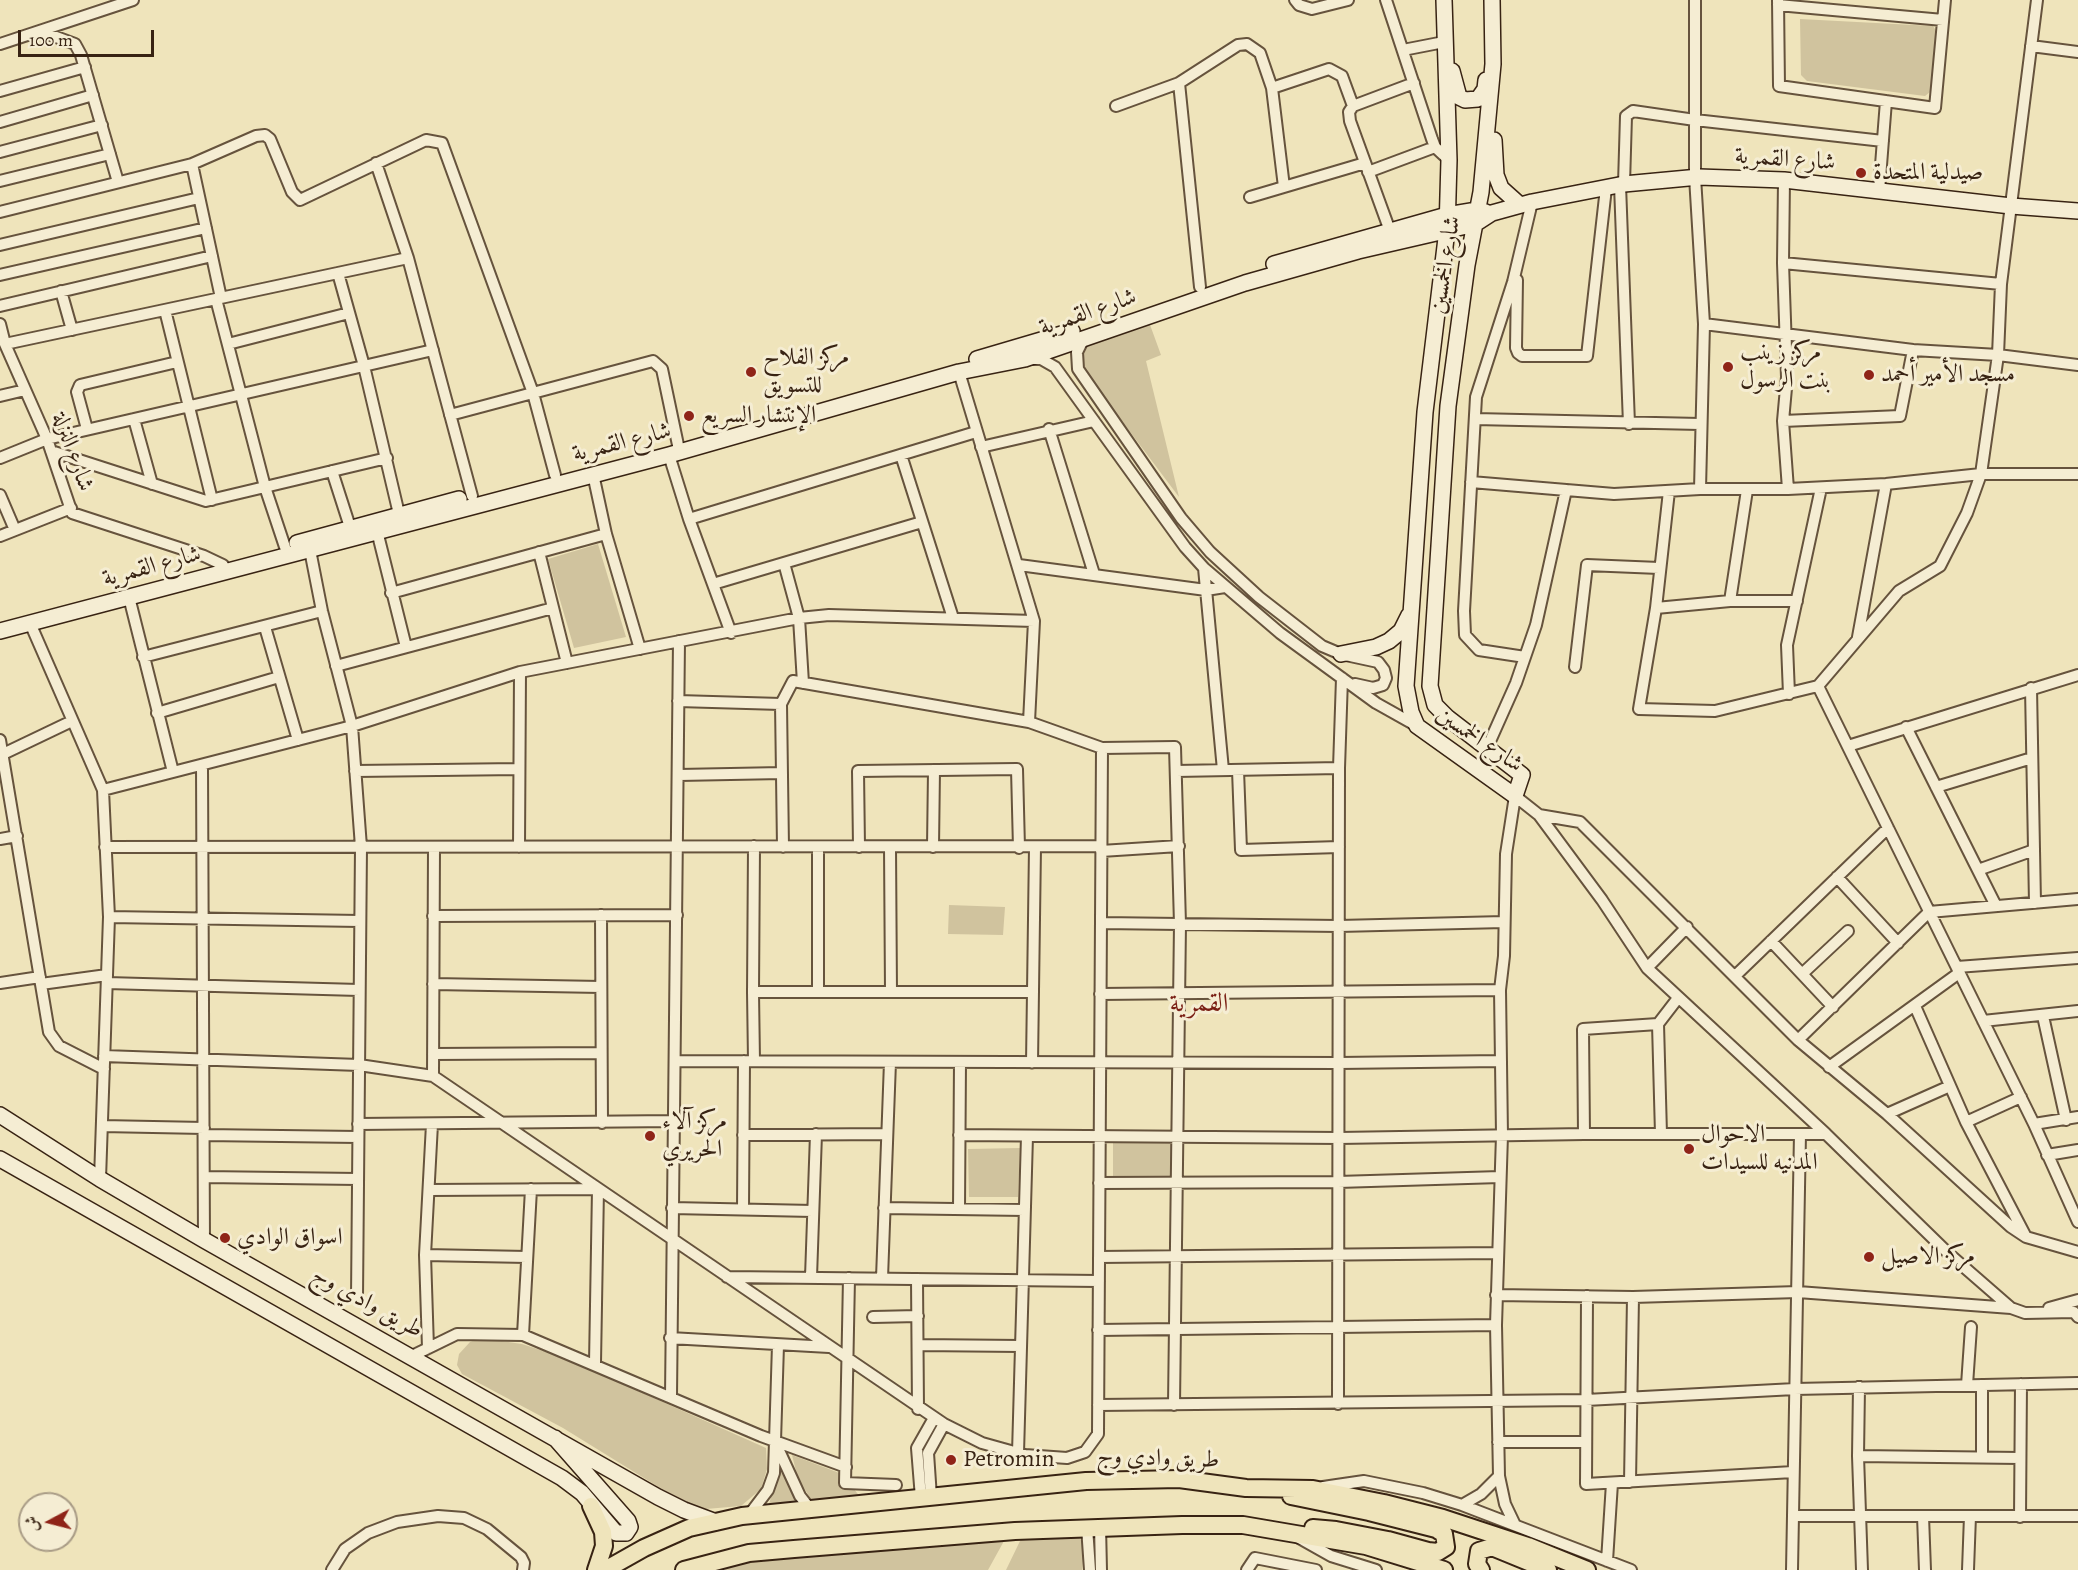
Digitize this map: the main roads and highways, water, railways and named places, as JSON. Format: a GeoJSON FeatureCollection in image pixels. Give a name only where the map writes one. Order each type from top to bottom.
{"type":"FeatureCollection","features":[{"type":"Feature","properties":{"kind":"main road","name":"طريق وادي وج"},"geometry":{"type":"LineString","coordinates":[[605,1570],[644,1548],[689,1528],[749,1515],[1086,1481],[1179,1479],[1246,1488],[1313,1489],[1443,1518],[1534,1548],[1587,1570]]}},
{"type":"Feature","properties":{"kind":"main road"},"geometry":{"type":"LineString","coordinates":[[684,1570],[749,1553],[1094,1526],[1243,1525],[1336,1530],[1438,1552],[1446,1546],[1447,1539],[1436,1529],[1392,1517],[1246,1488]]}},
{"type":"Feature","properties":{"kind":"main road"},"geometry":{"type":"LineString","coordinates":[[591,1506],[603,1532],[602,1552],[596,1570]]}},
{"type":"Feature","properties":{"kind":"main road"},"geometry":{"type":"LineString","coordinates":[[1243,1525],[1366,1546],[1444,1570]]}},
{"type":"Feature","properties":{"kind":"main road"},"geometry":{"type":"LineString","coordinates":[[1481,1570],[1477,1564],[1479,1551],[1492,1547],[1548,1570]]}},
{"type":"Feature","properties":{"kind":"place","name":"صيدلية المتحدة"},"geometry":{"type":"Point","coordinates":[1861,173]}},
{"type":"Feature","properties":{"kind":"place","name":"مركز زينب بنت الرسول"},"geometry":{"type":"Point","coordinates":[1728,367]}},
{"type":"Feature","properties":{"kind":"place","name":"مركز الفلاح للتسويق"},"geometry":{"type":"Point","coordinates":[751,372]}},
{"type":"Feature","properties":{"kind":"place","name":"مسجد الأمير أحمد"},"geometry":{"type":"Point","coordinates":[1869,375]}},
{"type":"Feature","properties":{"kind":"place","name":"الإنتشار السريع"},"geometry":{"type":"Point","coordinates":[689,416]}},
{"type":"Feature","properties":{"kind":"place","name":"مركز آلاء الحريري"},"geometry":{"type":"Point","coordinates":[650,1136]}},
{"type":"Feature","properties":{"kind":"place","name":"الاحوال المدنيه للسيدات"},"geometry":{"type":"Point","coordinates":[1689,1149]}},
{"type":"Feature","properties":{"kind":"place","name":"اسواق الوادي"},"geometry":{"type":"Point","coordinates":[225,1238]}},
{"type":"Feature","properties":{"kind":"place","name":"مركز الاصيل"},"geometry":{"type":"Point","coordinates":[1869,1257]}},
{"type":"Feature","properties":{"kind":"place","name":"Petromin"},"geometry":{"type":"Point","coordinates":[951,1460]}},
{"type":"Feature","properties":{"kind":"district","name":"القمرية"},"geometry":{"type":"Point","coordinates":[1199,1005]}}]}
